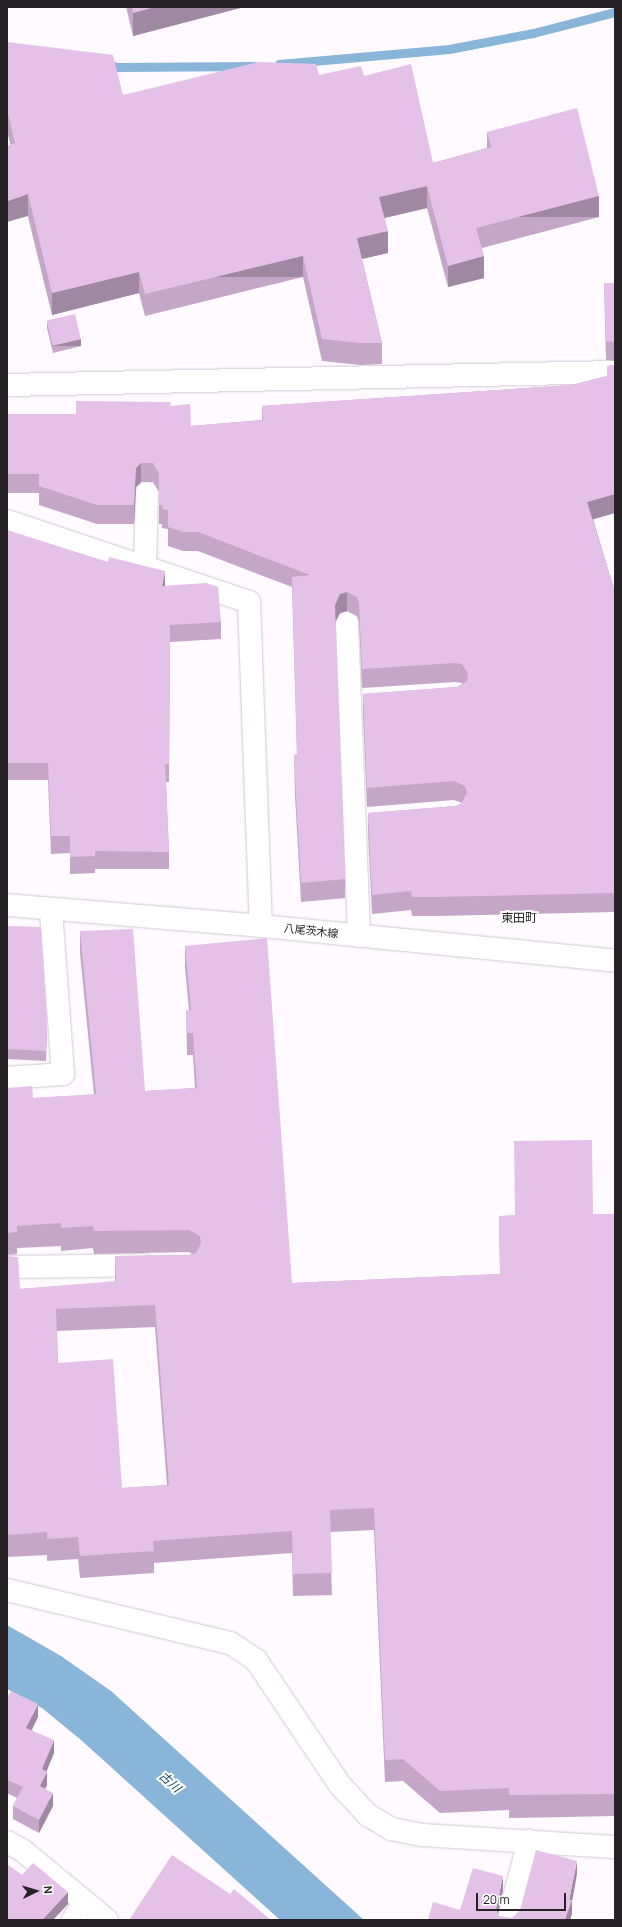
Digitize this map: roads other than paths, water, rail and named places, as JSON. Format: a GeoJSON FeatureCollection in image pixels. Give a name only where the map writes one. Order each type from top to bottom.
{"type":"FeatureCollection","features":[{"type":"Feature","properties":{"kind":"street"},"geometry":{"type":"LineString","coordinates":[[7,386],[614,375]]}},
{"type":"Feature","properties":{"kind":"street"},"geometry":{"type":"LineString","coordinates":[[145,567],[147,493]]}},
{"type":"Feature","properties":{"kind":"street"},"geometry":{"type":"LineString","coordinates":[[7,521],[249,602],[261,926]]}},
{"type":"Feature","properties":{"kind":"street"},"geometry":{"type":"LineString","coordinates":[[347,623],[359,936]]}},
{"type":"Feature","properties":{"kind":"street"},"geometry":{"type":"LineString","coordinates":[[350,701],[373,699]]}},
{"type":"Feature","properties":{"kind":"street"},"geometry":{"type":"LineString","coordinates":[[355,821],[378,819]]}},
{"type":"Feature","properties":{"kind":"street","name":"八尾茨木線"},"geometry":{"type":"LineString","coordinates":[[7,905],[261,926],[615,961]]}},
{"type":"Feature","properties":{"kind":"street"},"geometry":{"type":"LineString","coordinates":[[7,1078],[64,1074],[51,909]]}},
{"type":"Feature","properties":{"kind":"street"},"geometry":{"type":"LineString","coordinates":[[7,1266],[165,1265]]}},
{"type":"Feature","properties":{"kind":"street"},"geometry":{"type":"LineString","coordinates":[[7,1590],[230,1643],[256,1660],[340,1784],[368,1815],[391,1829],[422,1835],[615,1847]]}},
{"type":"Feature","properties":{"kind":"street"},"geometry":{"type":"LineString","coordinates":[[508,1920],[529,1841]]}},
{"type":"Feature","properties":{"kind":"street"},"geometry":{"type":"LineString","coordinates":[[7,1842],[22,1850],[78,1912],[107,1920]]}},
{"type":"Feature","properties":{"kind":"water","name":"古川"},"geometry":{"type":"Polygon","coordinates":[[[7,1625],[61,1656],[111,1691],[364,1920],[280,1920],[81,1740],[42,1708],[7,1689],[7,1625]]]}},
{"type":"Feature","properties":{"kind":"waterway"},"geometry":{"type":"LineString","coordinates":[[279,64],[449,49],[533,33],[615,12]]}},
{"type":"Feature","properties":{"kind":"waterway"},"geometry":{"type":"LineString","coordinates":[[103,64],[119,67],[254,66]]}},
{"type":"Feature","properties":{"kind":"district","name":"東田町"},"geometry":{"type":"Point","coordinates":[519,918]}}]}
